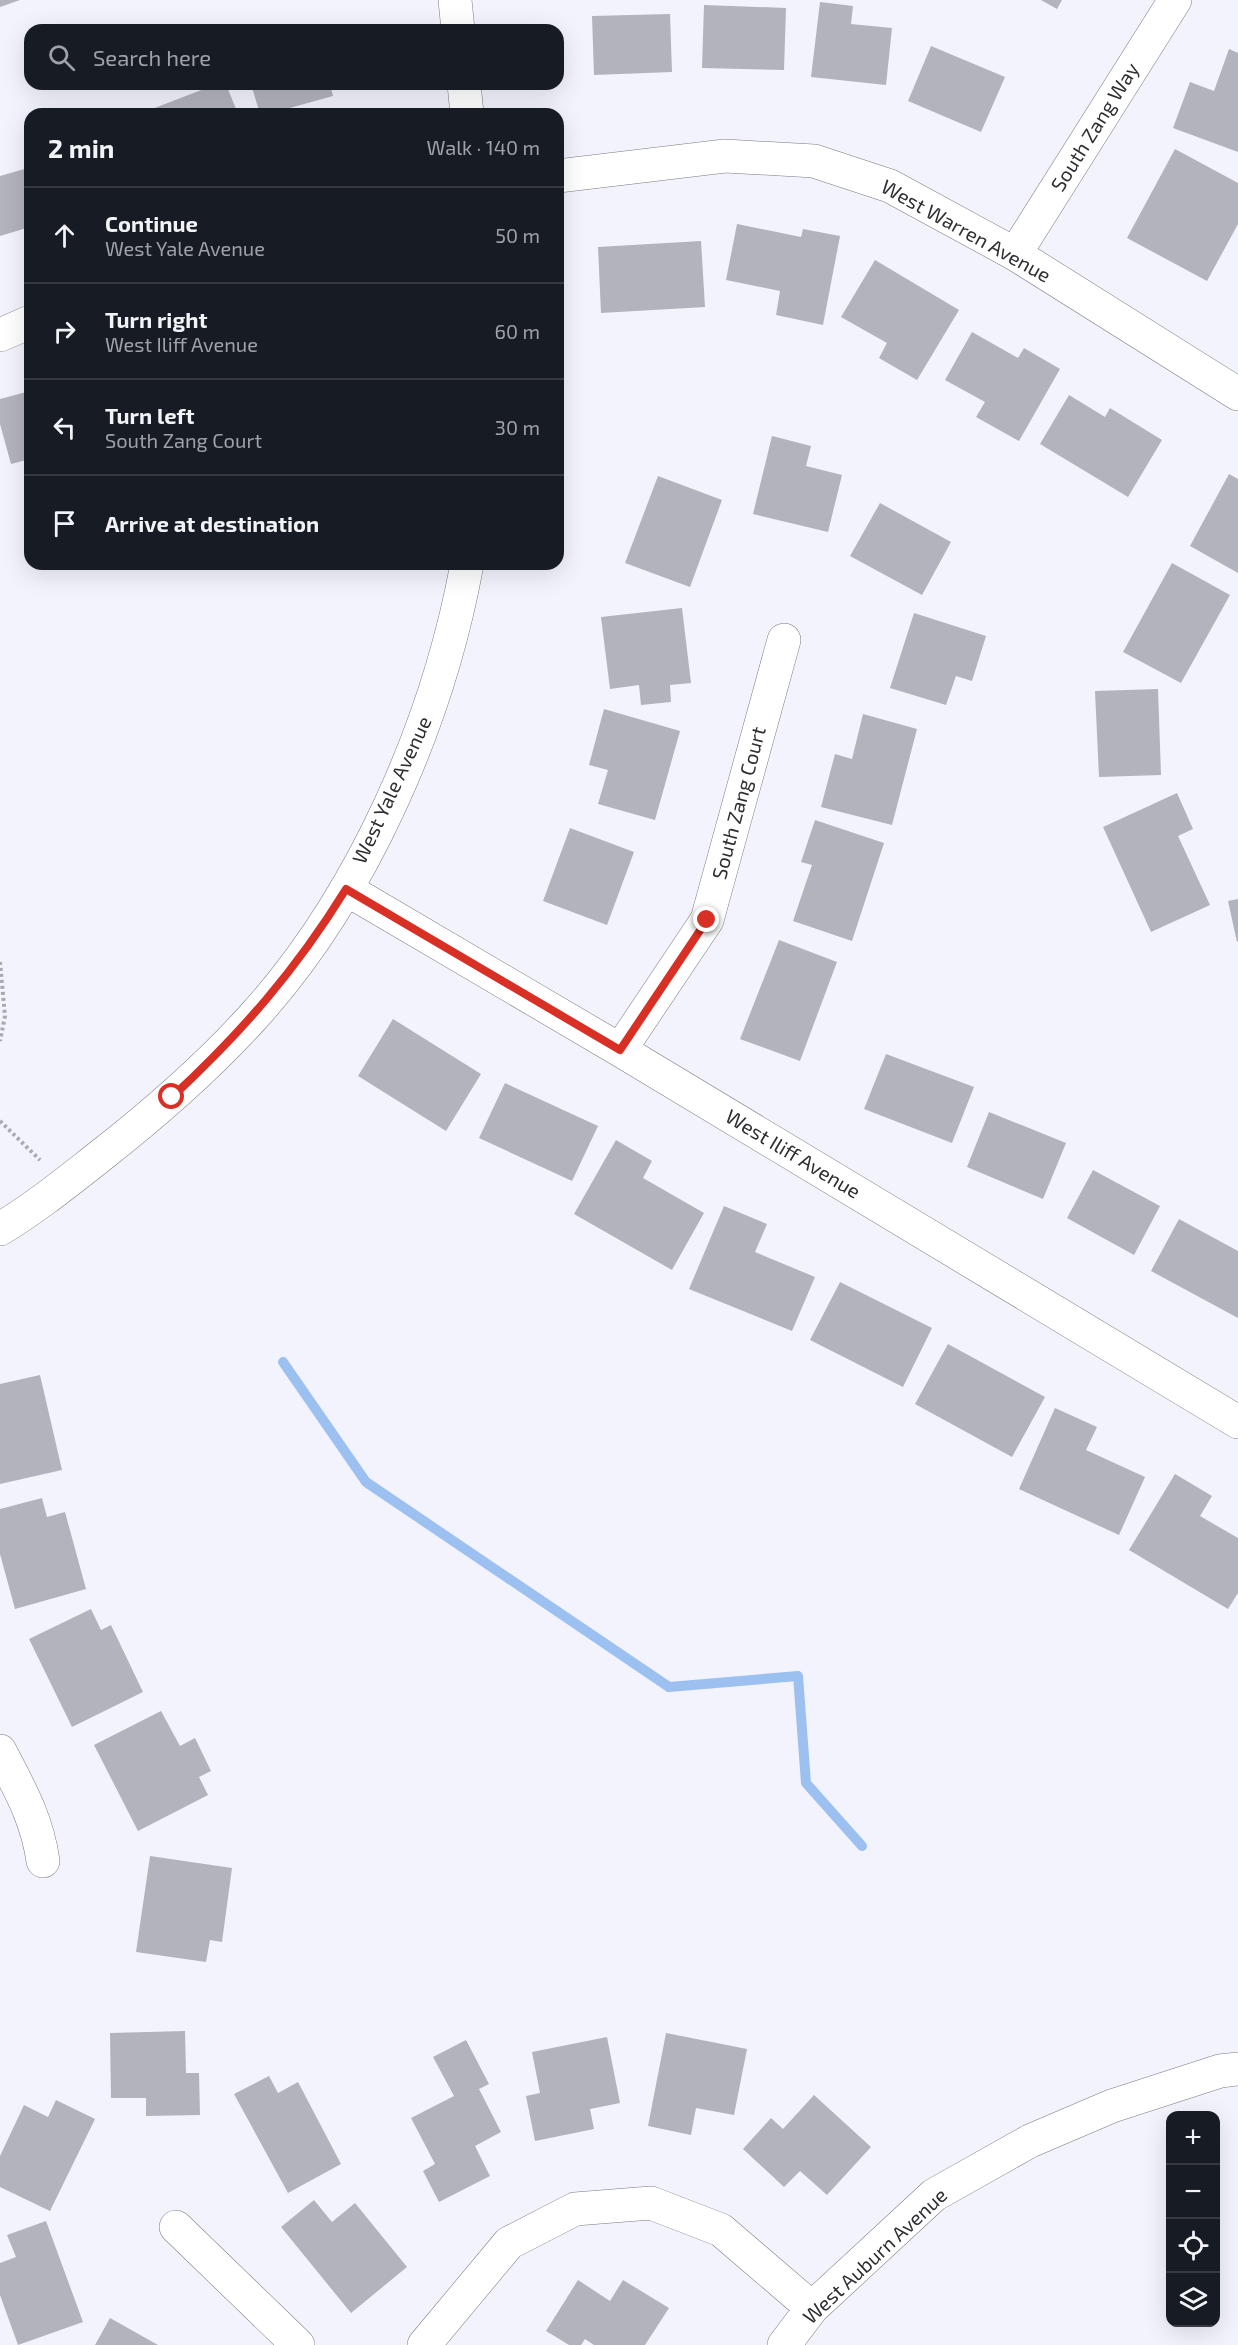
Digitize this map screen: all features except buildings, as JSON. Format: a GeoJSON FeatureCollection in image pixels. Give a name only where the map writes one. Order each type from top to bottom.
{"type":"FeatureCollection","features":[{"type":"Feature","properties":{"kind":"street"},"geometry":{"type":"LineString","coordinates":[[455,0],[457,24]]}},
{"type":"Feature","properties":{"kind":"street","name":"South Zang Way"},"geometry":{"type":"LineString","coordinates":[[1015,254],[1175,0]]}},
{"type":"Feature","properties":{"kind":"street"},"geometry":{"type":"LineString","coordinates":[[465,90],[466,108]]}},
{"type":"Feature","properties":{"kind":"street","name":"West Warren Avenue"},"geometry":{"type":"LineString","coordinates":[[564,175],[725,156],[814,161],[890,186],[1015,254],[1238,394]]}},
{"type":"Feature","properties":{"kind":"street"},"geometry":{"type":"LineString","coordinates":[[0,335],[24,325]]}},
{"type":"Feature","properties":{"kind":"street","name":"West Yale Avenue"},"geometry":{"type":"LineString","coordinates":[[0,1229],[64,1184],[172,1097],[217,1055],[290,973],[322,928],[346,889],[404,773],[430,706],[448,648],[465,570]]}},
{"type":"Feature","properties":{"kind":"street","name":"South Zang Court"},"geometry":{"type":"LineString","coordinates":[[620,1050],[707,920],[784,640]]}},
{"type":"Feature","properties":{"kind":"street","name":"West Iliff Avenue"},"geometry":{"type":"LineString","coordinates":[[346,889],[620,1050],[1238,1422]]}},
{"type":"Feature","properties":{"kind":"street"},"geometry":{"type":"LineString","coordinates":[[0,1751],[28,1806],[39,1834],[43,1861]]}},
{"type":"Feature","properties":{"kind":"street","name":"West Auburn Avenue"},"geometry":{"type":"LineString","coordinates":[[784,2345],[812,2308],[934,2195],[1030,2141],[1112,2106],[1220,2071],[1238,2069]]}},
{"type":"Feature","properties":{"kind":"street"},"geometry":{"type":"LineString","coordinates":[[424,2345],[509,2243],[575,2209],[651,2203],[721,2230],[812,2308]]}},
{"type":"Feature","properties":{"kind":"street"},"geometry":{"type":"LineString","coordinates":[[176,2227],[298,2345]]}},
{"type":"Feature","properties":{"kind":"path"},"geometry":{"type":"LineString","coordinates":[[0,962],[5,1016],[0,1041]]}},
{"type":"Feature","properties":{"kind":"path"},"geometry":{"type":"LineString","coordinates":[[0,1121],[64,1184]]}},
{"type":"Feature","properties":{"kind":"waterway"},"geometry":{"type":"LineString","coordinates":[[283,1362],[366,1482],[669,1687],[798,1676],[806,1783],[862,1846]]}},
{"type":"Feature","properties":{"kind":"route"},"geometry":{"type":"LineString","coordinates":[[172,1097],[217,1055],[290,973],[346,889],[620,1050],[707,920]]}}]}
